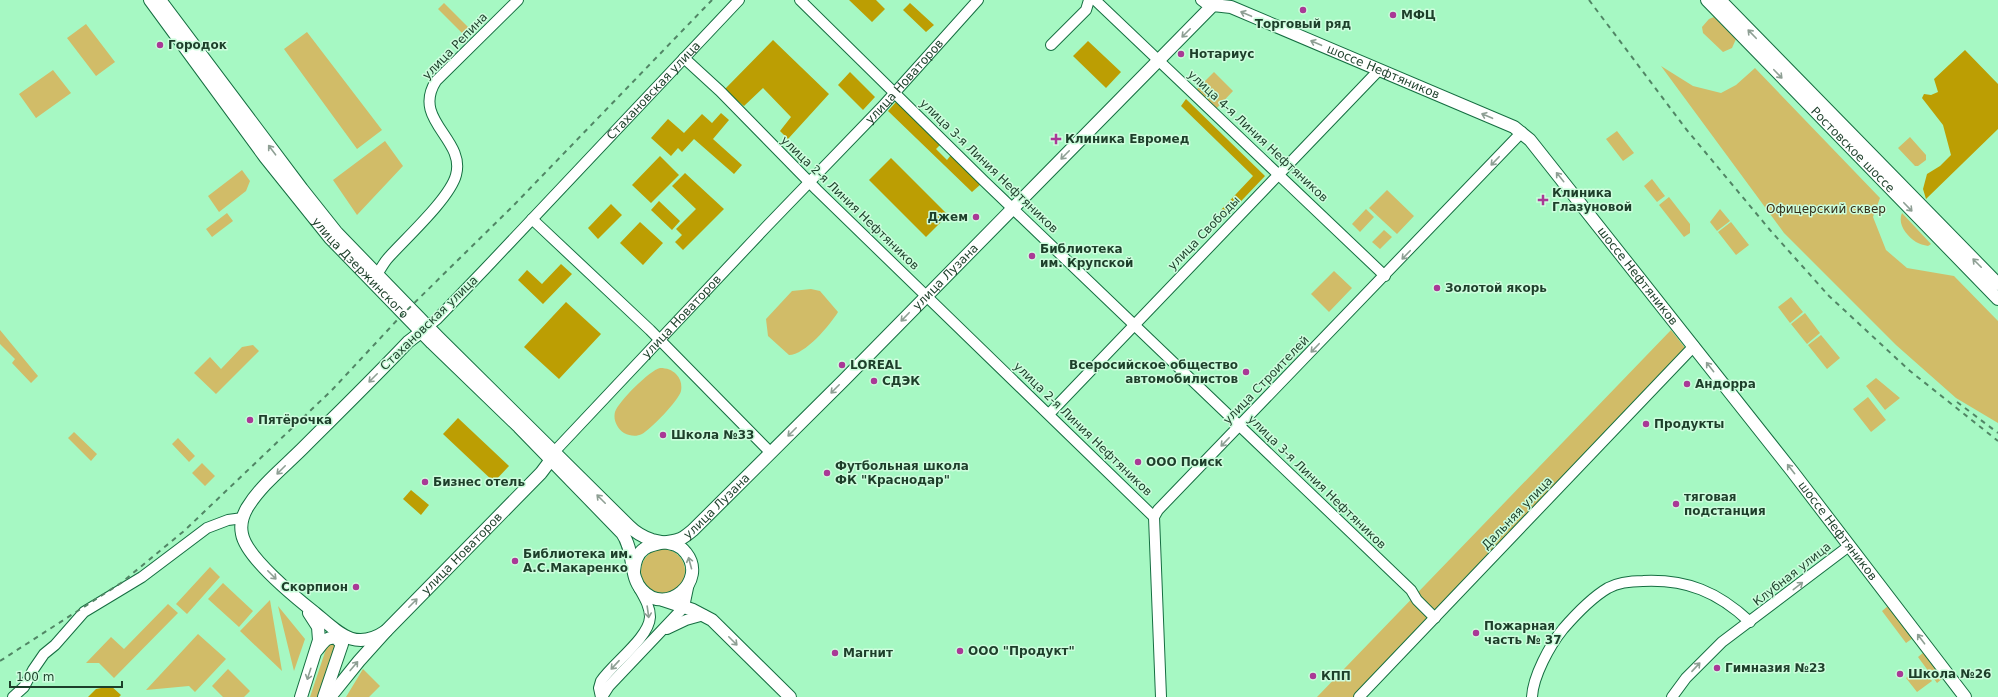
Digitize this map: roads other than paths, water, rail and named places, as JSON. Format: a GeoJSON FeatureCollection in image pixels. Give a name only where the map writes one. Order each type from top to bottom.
{"type":"FeatureCollection","features":[{"type":"Feature","properties":{"kind":"main road","name":"улица Дзержинского"},"geometry":{"type":"LineString","coordinates":[[150,0],[265,157],[330,238],[424,329],[519,427],[634,530],[644,537],[676,545],[687,554],[692,568],[689,583]]}},
{"type":"Feature","properties":{"kind":"main road","name":"улица Дзержинского"},"geometry":{"type":"LineString","coordinates":[[160,0],[302,189],[337,233],[377,274],[424,329]]}},
{"type":"Feature","properties":{"kind":"main road","name":"Ростовское шоссе"},"geometry":{"type":"LineString","coordinates":[[1707,0],[1998,299]]}},
{"type":"Feature","properties":{"kind":"main road","name":"Ростовское шоссе"},"geometry":{"type":"LineString","coordinates":[[1720,0],[1998,284]]}},
{"type":"Feature","properties":{"kind":"main road","name":"улица Лузана"},"geometry":{"type":"LineString","coordinates":[[664,542],[682,538],[693,530],[1014,208],[1216,2]]}},
{"type":"Feature","properties":{"kind":"main road","name":"шоссе Нефтяников"},"geometry":{"type":"LineString","coordinates":[[1216,2],[1231,7],[1522,132],[1550,164],[1694,346],[1965,697]]}},
{"type":"Feature","properties":{"kind":"main road","name":"Стахановская улица"},"geometry":{"type":"LineString","coordinates":[[243,518],[253,500],[268,483],[408,342],[424,329]]}},
{"type":"Feature","properties":{"kind":"main road","name":"улица Дзержинского"},"geometry":{"type":"LineString","coordinates":[[552,456],[622,533],[629,546],[639,588]]}},
{"type":"Feature","properties":{"kind":"main road","name":"улица Новаторов"},"geometry":{"type":"LineString","coordinates":[[327,696],[386,631],[494,521],[552,456]]}},
{"type":"Feature","properties":{"kind":"main road"},"geometry":{"type":"LineString","coordinates":[[243,518],[242,534],[249,551],[297,598],[343,636],[358,640],[378,637],[386,631]]}},
{"type":"Feature","properties":{"kind":"main road"},"geometry":{"type":"LineString","coordinates":[[634,571],[635,563],[640,553],[649,546],[664,542]]}},
{"type":"Feature","properties":{"kind":"main road"},"geometry":{"type":"LineString","coordinates":[[664,600],[677,596],[689,583]]}},
{"type":"Feature","properties":{"kind":"main road"},"geometry":{"type":"LineString","coordinates":[[639,588],[650,597],[664,600],[704,615],[715,623],[790,697]]}},
{"type":"Feature","properties":{"kind":"main road"},"geometry":{"type":"LineString","coordinates":[[297,598],[318,627],[319,640],[317,651],[302,697]]}},
{"type":"Feature","properties":{"kind":"main road"},"geometry":{"type":"LineString","coordinates":[[317,651],[326,640],[330,638],[336,638],[342,644],[327,696]]}},
{"type":"Feature","properties":{"kind":"street","name":"улица Репина"},"geometry":{"type":"LineString","coordinates":[[377,274],[388,258],[447,192],[456,174],[458,164],[456,155],[431,110],[428,96],[430,91],[436,81],[518,0]]}},
{"type":"Feature","properties":{"kind":"street","name":"Стахановская улица"},"geometry":{"type":"LineString","coordinates":[[424,329],[532,219],[739,0]]}},
{"type":"Feature","properties":{"kind":"street","name":"улица 3-я Линия Нефтяников"},"geometry":{"type":"LineString","coordinates":[[800,0],[1411,590],[1417,600],[1435,618]]}},
{"type":"Feature","properties":{"kind":"street","name":"улица Новаторов"},"geometry":{"type":"LineString","coordinates":[[552,456],[659,339],[895,93],[978,0]]}},
{"type":"Feature","properties":{"kind":"street"},"geometry":{"type":"LineString","coordinates":[[1051,45],[1086,10],[1089,0]]}},
{"type":"Feature","properties":{"kind":"street","name":"улица 4-я Линия Нефтяников"},"geometry":{"type":"LineString","coordinates":[[1095,0],[1385,276]]}},
{"type":"Feature","properties":{"kind":"street","name":"шоссе Нефтяников"},"geometry":{"type":"LineString","coordinates":[[1202,0],[1205,3],[1216,2]]}},
{"type":"Feature","properties":{"kind":"street","name":"улица 2-я Линия Нефтяников"},"geometry":{"type":"LineString","coordinates":[[684,58],[720,91],[808,182],[1154,517]]}},
{"type":"Feature","properties":{"kind":"street","name":"улица Свободы"},"geometry":{"type":"LineString","coordinates":[[1049,414],[1379,70]]}},
{"type":"Feature","properties":{"kind":"street","name":"улица Строителей"},"geometry":{"type":"LineString","coordinates":[[1154,517],[1158,510],[1385,276],[1522,132]]}},
{"type":"Feature","properties":{"kind":"street"},"geometry":{"type":"LineString","coordinates":[[532,219],[659,339],[771,453]]}},
{"type":"Feature","properties":{"kind":"street","name":"Дальняя улица"},"geometry":{"type":"LineString","coordinates":[[1359,697],[1694,346]]}},
{"type":"Feature","properties":{"kind":"street"},"geometry":{"type":"LineString","coordinates":[[1154,517],[1161,697]]}},
{"type":"Feature","properties":{"kind":"street"},"geometry":{"type":"LineString","coordinates":[[13,697],[24,687],[44,654],[55,645],[84,612],[142,577],[207,528],[224,521],[243,518]]}},
{"type":"Feature","properties":{"kind":"street","name":"Клубная улица"},"geometry":{"type":"LineString","coordinates":[[1672,697],[1686,678],[1750,622],[1849,546]]}},
{"type":"Feature","properties":{"kind":"street","name":"Клубная улица"},"geometry":{"type":"LineString","coordinates":[[1532,697],[1543,661],[1558,635],[1573,617],[1592,600],[1608,588],[1621,583],[1627,581],[1650,580],[1669,581],[1690,585],[1709,592],[1733,606],[1750,622]]}},
{"type":"Feature","properties":{"kind":"street"},"geometry":{"type":"LineString","coordinates":[[602,697],[609,686],[684,607],[689,583]]}},
{"type":"Feature","properties":{"kind":"street"},"geometry":{"type":"LineString","coordinates":[[602,697],[599,688],[601,681],[641,637],[648,624],[649,612],[639,588]]}},
{"type":"Feature","properties":{"kind":"street"},"geometry":{"type":"LineString","coordinates":[[659,634],[686,620],[704,615]]}},
{"type":"Feature","properties":{"kind":"railway"},"geometry":{"type":"LineString","coordinates":[[0,661],[121,583],[184,531],[332,390],[400,317],[513,206],[712,0]]}},
{"type":"Feature","properties":{"kind":"railway"},"geometry":{"type":"LineString","coordinates":[[1589,0],[1686,129],[1770,230],[1829,296],[1910,371],[1998,441]]}},
{"type":"Feature","properties":{"kind":"railway"},"geometry":{"type":"LineString","coordinates":[[1957,402],[1998,433]]}},
{"type":"Feature","properties":{"kind":"place","name":"Торговый ряд"},"geometry":{"type":"Point","coordinates":[1303,10]}},
{"type":"Feature","properties":{"kind":"place","name":"МФЦ"},"geometry":{"type":"Point","coordinates":[1393,15]}},
{"type":"Feature","properties":{"kind":"place","name":"Городок"},"geometry":{"type":"Point","coordinates":[160,45]}},
{"type":"Feature","properties":{"kind":"place","name":"Нотариус"},"geometry":{"type":"Point","coordinates":[1181,54]}},
{"type":"Feature","properties":{"kind":"place","name":"Клиника Евромед"},"geometry":{"type":"Point","coordinates":[1056,139]}},
{"type":"Feature","properties":{"kind":"place","name":"Клиника Глазуновой"},"geometry":{"type":"Point","coordinates":[1543,200]}},
{"type":"Feature","properties":{"kind":"place","name":"Джем"},"geometry":{"type":"Point","coordinates":[976,217]}},
{"type":"Feature","properties":{"kind":"place","name":"Библиотека им. Крупской"},"geometry":{"type":"Point","coordinates":[1032,256]}},
{"type":"Feature","properties":{"kind":"place","name":"Золотой якорь"},"geometry":{"type":"Point","coordinates":[1437,288]}},
{"type":"Feature","properties":{"kind":"place","name":"LOREAL"},"geometry":{"type":"Point","coordinates":[842,365]}},
{"type":"Feature","properties":{"kind":"place","name":"Всеросийское общество автомобилистов"},"geometry":{"type":"Point","coordinates":[1246,372]}},
{"type":"Feature","properties":{"kind":"place","name":"СДЭК"},"geometry":{"type":"Point","coordinates":[874,381]}},
{"type":"Feature","properties":{"kind":"place","name":"Андорра"},"geometry":{"type":"Point","coordinates":[1687,384]}},
{"type":"Feature","properties":{"kind":"place","name":"Пятёрочка"},"geometry":{"type":"Point","coordinates":[250,420]}},
{"type":"Feature","properties":{"kind":"place","name":"Продукты"},"geometry":{"type":"Point","coordinates":[1646,424]}},
{"type":"Feature","properties":{"kind":"place","name":"Школа №33"},"geometry":{"type":"Point","coordinates":[663,435]}},
{"type":"Feature","properties":{"kind":"place","name":"ООО Поиск"},"geometry":{"type":"Point","coordinates":[1138,462]}},
{"type":"Feature","properties":{"kind":"place","name":"Футбольная школа ФК \"Краснодар\""},"geometry":{"type":"Point","coordinates":[827,473]}},
{"type":"Feature","properties":{"kind":"place","name":"Бизнес отель"},"geometry":{"type":"Point","coordinates":[425,482]}},
{"type":"Feature","properties":{"kind":"place","name":"тяговая подстанция"},"geometry":{"type":"Point","coordinates":[1676,504]}},
{"type":"Feature","properties":{"kind":"place","name":"Библиотека им. А.С.Макаренко"},"geometry":{"type":"Point","coordinates":[515,561]}},
{"type":"Feature","properties":{"kind":"place","name":"Скорпион"},"geometry":{"type":"Point","coordinates":[356,587]}},
{"type":"Feature","properties":{"kind":"place","name":"Пожарная часть № 37"},"geometry":{"type":"Point","coordinates":[1476,633]}},
{"type":"Feature","properties":{"kind":"place","name":"ООО \"Продукт\""},"geometry":{"type":"Point","coordinates":[960,651]}},
{"type":"Feature","properties":{"kind":"place","name":"Магнит"},"geometry":{"type":"Point","coordinates":[835,653]}},
{"type":"Feature","properties":{"kind":"place","name":"Гимназия №23"},"geometry":{"type":"Point","coordinates":[1717,668]}},
{"type":"Feature","properties":{"kind":"place","name":"Школа №26"},"geometry":{"type":"Point","coordinates":[1900,674]}},
{"type":"Feature","properties":{"kind":"place","name":"КПП"},"geometry":{"type":"Point","coordinates":[1313,676]}},
{"type":"Feature","properties":{"kind":"park label","name":"Офицерский сквер"},"geometry":{"type":"Point","coordinates":[1826,209]}}]}
